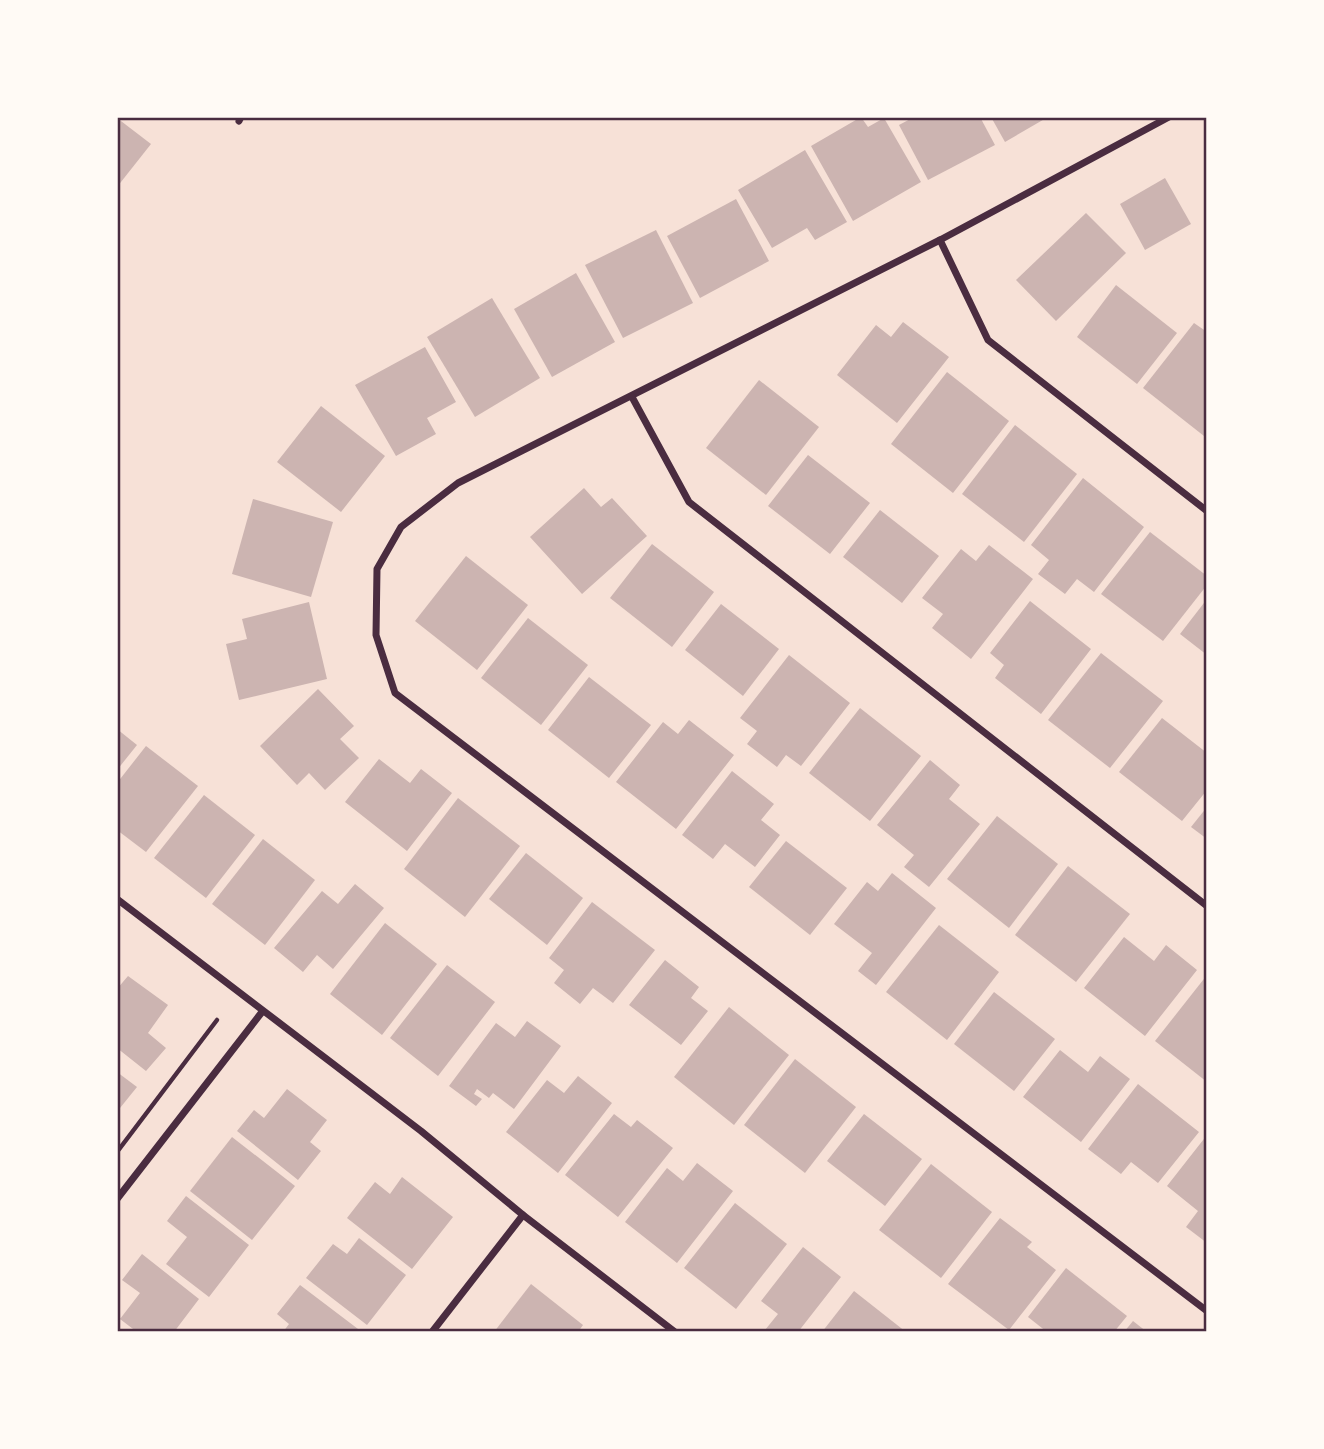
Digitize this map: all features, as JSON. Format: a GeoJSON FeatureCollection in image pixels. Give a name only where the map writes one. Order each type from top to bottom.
{"type":"FeatureCollection","features":[{"type":"Feature","properties":{"kind":"street"},"geometry":{"type":"LineString","coordinates":[[1169,117],[940,240],[458,483],[401,527],[377,569],[376,635],[395,693],[1207,1311]]}},
{"type":"Feature","properties":{"kind":"street"},"geometry":{"type":"LineString","coordinates":[[940,240],[988,340],[1207,511]]}},
{"type":"Feature","properties":{"kind":"street"},"geometry":{"type":"LineString","coordinates":[[632,397],[688,502],[1207,906]]}},
{"type":"Feature","properties":{"kind":"street"},"geometry":{"type":"LineString","coordinates":[[117,900],[421,1132],[523,1215],[675,1332]]}},
{"type":"Feature","properties":{"kind":"street"},"geometry":{"type":"LineString","coordinates":[[117,1199],[262,1012]]}},
{"type":"Feature","properties":{"kind":"street"},"geometry":{"type":"LineString","coordinates":[[432,1332],[523,1215]]}},
{"type":"Feature","properties":{"kind":"path"},"geometry":{"type":"LineString","coordinates":[[117,1152],[217,1020]]}},
{"type":"Feature","properties":{"kind":"building"},"geometry":{"type":"Polygon","coordinates":[[[861,117],[868,127],[884,118],[921,182],[853,221],[811,146],[861,117]]]}},
{"type":"Feature","properties":{"kind":"building"},"geometry":{"type":"Polygon","coordinates":[[[914,117],[980,117],[995,145],[928,180],[899,125],[914,117]]]}},
{"type":"Feature","properties":{"kind":"building"},"geometry":{"type":"Polygon","coordinates":[[[991,117],[1048,117],[1005,142],[991,117]]]}},
{"type":"Feature","properties":{"kind":"building"},"geometry":{"type":"Polygon","coordinates":[[[117,118],[151,144],[117,187],[117,118]]]}},
{"type":"Feature","properties":{"kind":"building"},"geometry":{"type":"Polygon","coordinates":[[[805,150],[847,222],[815,240],[807,228],[772,248],[738,190],[805,150]]]}},
{"type":"Feature","properties":{"kind":"building"},"geometry":{"type":"Polygon","coordinates":[[[1165,178],[1191,224],[1145,250],[1120,204],[1165,178]]]}},
{"type":"Feature","properties":{"kind":"building"},"geometry":{"type":"Polygon","coordinates":[[[736,199],[769,261],[700,298],[667,236],[736,199]]]}},
{"type":"Feature","properties":{"kind":"building"},"geometry":{"type":"Polygon","coordinates":[[[1086,213],[1126,253],[1056,321],[1016,280],[1086,213]]]}},
{"type":"Feature","properties":{"kind":"building"},"geometry":{"type":"Polygon","coordinates":[[[656,230],[693,303],[623,338],[585,265],[656,230]]]}},
{"type":"Feature","properties":{"kind":"building"},"geometry":{"type":"Polygon","coordinates":[[[576,273],[615,342],[552,377],[514,309],[576,273]]]}},
{"type":"Feature","properties":{"kind":"building"},"geometry":{"type":"Polygon","coordinates":[[[1116,285],[1177,333],[1137,384],[1077,337],[1116,285]]]}},
{"type":"Feature","properties":{"kind":"building"},"geometry":{"type":"Polygon","coordinates":[[[492,298],[540,378],[475,417],[427,337],[492,298]]]}},
{"type":"Feature","properties":{"kind":"building"},"geometry":{"type":"Polygon","coordinates":[[[903,322],[949,357],[897,423],[837,375],[876,325],[891,337],[903,322]]]}},
{"type":"Feature","properties":{"kind":"building"},"geometry":{"type":"Polygon","coordinates":[[[1194,323],[1207,332],[1207,433],[1204,436],[1143,388],[1194,323]]]}},
{"type":"Feature","properties":{"kind":"building"},"geometry":{"type":"Polygon","coordinates":[[[425,347],[456,402],[427,418],[436,434],[396,456],[355,385],[425,347]]]}},
{"type":"Feature","properties":{"kind":"building"},"geometry":{"type":"Polygon","coordinates":[[[947,372],[1009,421],[953,493],[891,444],[947,372]]]}},
{"type":"Feature","properties":{"kind":"building"},"geometry":{"type":"Polygon","coordinates":[[[759,380],[819,427],[766,495],[706,448],[759,380]]]}},
{"type":"Feature","properties":{"kind":"building"},"geometry":{"type":"Polygon","coordinates":[[[321,406],[385,456],[341,512],[277,462],[321,406]]]}},
{"type":"Feature","properties":{"kind":"building"},"geometry":{"type":"Polygon","coordinates":[[[1015,425],[1077,474],[1024,542],[962,494],[1015,425]]]}},
{"type":"Feature","properties":{"kind":"building"},"geometry":{"type":"Polygon","coordinates":[[[808,455],[870,503],[830,554],[768,506],[808,455]]]}},
{"type":"Feature","properties":{"kind":"building"},"geometry":{"type":"Polygon","coordinates":[[[1083,478],[1144,527],[1094,592],[1077,579],[1065,594],[1038,574],[1049,560],[1031,545],[1083,478]]]}},
{"type":"Feature","properties":{"kind":"building"},"geometry":{"type":"Polygon","coordinates":[[[584,488],[601,507],[612,498],[647,536],[582,594],[530,537],[584,488]]]}},
{"type":"Feature","properties":{"kind":"building"},"geometry":{"type":"Polygon","coordinates":[[[253,499],[333,522],[311,597],[232,574],[253,499]]]}},
{"type":"Feature","properties":{"kind":"building"},"geometry":{"type":"Polygon","coordinates":[[[880,510],[939,556],[902,603],[843,557],[880,510]]]}},
{"type":"Feature","properties":{"kind":"building"},"geometry":{"type":"Polygon","coordinates":[[[1150,532],[1207,576],[1207,585],[1163,641],[1101,594],[1150,532]]]}},
{"type":"Feature","properties":{"kind":"building"},"geometry":{"type":"Polygon","coordinates":[[[652,544],[714,592],[672,647],[610,598],[652,544]]]}},
{"type":"Feature","properties":{"kind":"building"},"geometry":{"type":"Polygon","coordinates":[[[989,545],[1033,579],[971,659],[932,628],[943,614],[922,598],[961,549],[976,561],[989,545]]]}},
{"type":"Feature","properties":{"kind":"building"},"geometry":{"type":"Polygon","coordinates":[[[466,556],[528,605],[477,670],[415,621],[466,556]]]}},
{"type":"Feature","properties":{"kind":"building"},"geometry":{"type":"Polygon","coordinates":[[[1207,599],[1207,655],[1180,634],[1207,599]]]}},
{"type":"Feature","properties":{"kind":"building"},"geometry":{"type":"Polygon","coordinates":[[[1030,601],[1091,649],[1041,714],[995,678],[1004,665],[990,653],[1030,601]]]}},
{"type":"Feature","properties":{"kind":"building"},"geometry":{"type":"Polygon","coordinates":[[[309,602],[327,679],[239,700],[226,644],[247,639],[242,619],[309,602]]]}},
{"type":"Feature","properties":{"kind":"building"},"geometry":{"type":"Polygon","coordinates":[[[721,604],[779,649],[743,696],[685,650],[721,604]]]}},
{"type":"Feature","properties":{"kind":"building"},"geometry":{"type":"Polygon","coordinates":[[[528,618],[588,665],[541,725],[481,678],[528,618]]]}},
{"type":"Feature","properties":{"kind":"building"},"geometry":{"type":"Polygon","coordinates":[[[1101,653],[1163,701],[1110,768],[1048,720],[1101,653]]]}},
{"type":"Feature","properties":{"kind":"building"},"geometry":{"type":"Polygon","coordinates":[[[789,655],[850,703],[801,766],[786,755],[777,767],[747,744],[757,731],[740,718],[789,655]]]}},
{"type":"Feature","properties":{"kind":"building"},"geometry":{"type":"Polygon","coordinates":[[[589,677],[651,725],[609,778],[548,730],[589,677]]]}},
{"type":"Feature","properties":{"kind":"building"},"geometry":{"type":"Polygon","coordinates":[[[318,689],[354,726],[340,739],[359,758],[325,790],[309,773],[297,785],[260,746],[318,689]]]}},
{"type":"Feature","properties":{"kind":"building"},"geometry":{"type":"Polygon","coordinates":[[[860,708],[921,756],[870,821],[809,773],[860,708]]]}},
{"type":"Feature","properties":{"kind":"building"},"geometry":{"type":"Polygon","coordinates":[[[1162,718],[1207,753],[1207,790],[1182,821],[1119,772],[1162,718]]]}},
{"type":"Feature","properties":{"kind":"building"},"geometry":{"type":"Polygon","coordinates":[[[689,720],[734,755],[676,829],[616,782],[663,722],[678,734],[689,720]]]}},
{"type":"Feature","properties":{"kind":"building"},"geometry":{"type":"Polygon","coordinates":[[[117,729],[137,745],[117,770],[117,729]]]}},
{"type":"Feature","properties":{"kind":"building"},"geometry":{"type":"Polygon","coordinates":[[[146,746],[198,786],[146,852],[117,830],[117,783],[146,746]]]}},
{"type":"Feature","properties":{"kind":"building"},"geometry":{"type":"Polygon","coordinates":[[[379,759],[410,783],[421,769],[452,793],[407,851],[345,802],[379,759]]]}},
{"type":"Feature","properties":{"kind":"building"},"geometry":{"type":"Polygon","coordinates":[[[930,760],[960,785],[949,799],[980,824],[929,887],[904,867],[914,855],[877,825],[930,760]]]}},
{"type":"Feature","properties":{"kind":"building"},"geometry":{"type":"Polygon","coordinates":[[[732,771],[774,804],[761,820],[780,835],[755,867],[725,844],[713,859],[682,835],[732,771]]]}},
{"type":"Feature","properties":{"kind":"building"},"geometry":{"type":"Polygon","coordinates":[[[204,795],[255,835],[206,898],[154,858],[204,795]]]}},
{"type":"Feature","properties":{"kind":"building"},"geometry":{"type":"Polygon","coordinates":[[[458,798],[520,846],[465,917],[404,869],[458,798]]]}},
{"type":"Feature","properties":{"kind":"building"},"geometry":{"type":"Polygon","coordinates":[[[1207,807],[1207,839],[1191,827],[1207,807]]]}},
{"type":"Feature","properties":{"kind":"building"},"geometry":{"type":"Polygon","coordinates":[[[997,816],[1058,864],[1009,928],[947,879],[997,816]]]}},
{"type":"Feature","properties":{"kind":"building"},"geometry":{"type":"Polygon","coordinates":[[[263,839],[315,880],[265,945],[212,904],[263,839]]]}},
{"type":"Feature","properties":{"kind":"building"},"geometry":{"type":"Polygon","coordinates":[[[786,841],[847,888],[810,935],[749,887],[786,841]]]}},
{"type":"Feature","properties":{"kind":"building"},"geometry":{"type":"Polygon","coordinates":[[[526,853],[583,898],[547,945],[489,899],[526,853]]]}},
{"type":"Feature","properties":{"kind":"building"},"geometry":{"type":"Polygon","coordinates":[[[1068,866],[1130,914],[1076,982],[1015,935],[1068,866]]]}},
{"type":"Feature","properties":{"kind":"building"},"geometry":{"type":"Polygon","coordinates":[[[892,873],[936,908],[876,985],[858,971],[872,953],[834,924],[867,882],[878,891],[892,873]]]}},
{"type":"Feature","properties":{"kind":"building"},"geometry":{"type":"Polygon","coordinates":[[[355,884],[384,908],[333,969],[317,955],[303,972],[274,948],[322,891],[338,904],[355,884]]]}},
{"type":"Feature","properties":{"kind":"building"},"geometry":{"type":"Polygon","coordinates":[[[592,902],[655,950],[613,1003],[593,988],[580,1004],[554,983],[564,970],[549,958],[592,902]]]}},
{"type":"Feature","properties":{"kind":"building"},"geometry":{"type":"Polygon","coordinates":[[[385,923],[437,964],[382,1035],[330,994],[385,923]]]}},
{"type":"Feature","properties":{"kind":"building"},"geometry":{"type":"Polygon","coordinates":[[[939,925],[999,972],[947,1040],[886,992],[939,925]]]}},
{"type":"Feature","properties":{"kind":"building"},"geometry":{"type":"Polygon","coordinates":[[[1124,937],[1154,961],[1166,945],[1197,970],[1145,1036],[1084,988],[1124,937]]]}},
{"type":"Feature","properties":{"kind":"building"},"geometry":{"type":"Polygon","coordinates":[[[665,960],[699,987],[691,998],[708,1011],[681,1045],[629,1005],[665,960]]]}},
{"type":"Feature","properties":{"kind":"building"},"geometry":{"type":"Polygon","coordinates":[[[447,965],[495,1002],[438,1076],[390,1038],[447,965]]]}},
{"type":"Feature","properties":{"kind":"building"},"geometry":{"type":"Polygon","coordinates":[[[1207,975],[1207,1082],[1155,1041],[1207,975]]]}},
{"type":"Feature","properties":{"kind":"building"},"geometry":{"type":"Polygon","coordinates":[[[128,976],[168,1005],[148,1033],[166,1048],[146,1071],[117,1048],[117,989],[128,976]]]}},
{"type":"Feature","properties":{"kind":"building"},"geometry":{"type":"Polygon","coordinates":[[[994,992],[1055,1039],[1014,1091],[954,1044],[994,992]]]}},
{"type":"Feature","properties":{"kind":"building"},"geometry":{"type":"Polygon","coordinates":[[[729,1007],[789,1055],[734,1125],[674,1077],[729,1007]]]}},
{"type":"Feature","properties":{"kind":"building"},"geometry":{"type":"Polygon","coordinates":[[[527,1021],[561,1046],[514,1109],[493,1093],[489,1098],[477,1089],[474,1094],[482,1099],[476,1106],[449,1086],[496,1023],[515,1037],[527,1021]]]}},
{"type":"Feature","properties":{"kind":"building"},"geometry":{"type":"Polygon","coordinates":[[[1060,1050],[1088,1072],[1100,1056],[1130,1079],[1081,1142],[1023,1097],[1060,1050]]]}},
{"type":"Feature","properties":{"kind":"building"},"geometry":{"type":"Polygon","coordinates":[[[795,1059],[856,1107],[805,1173],[744,1125],[795,1059]]]}},
{"type":"Feature","properties":{"kind":"building"},"geometry":{"type":"Polygon","coordinates":[[[117,1072],[137,1087],[120,1108],[117,1105],[117,1072]]]}},
{"type":"Feature","properties":{"kind":"building"},"geometry":{"type":"Polygon","coordinates":[[[578,1076],[612,1103],[558,1173],[506,1132],[547,1080],[564,1093],[578,1076]]]}},
{"type":"Feature","properties":{"kind":"building"},"geometry":{"type":"Polygon","coordinates":[[[1138,1084],[1199,1132],[1158,1183],[1131,1162],[1121,1174],[1088,1149],[1138,1084]]]}},
{"type":"Feature","properties":{"kind":"building"},"geometry":{"type":"Polygon","coordinates":[[[287,1089],[327,1120],[310,1142],[321,1151],[298,1180],[237,1131],[254,1110],[264,1118],[287,1089]]]}},
{"type":"Feature","properties":{"kind":"building"},"geometry":{"type":"Polygon","coordinates":[[[614,1114],[631,1127],[637,1120],[673,1148],[618,1217],[565,1175],[614,1114]]]}},
{"type":"Feature","properties":{"kind":"building"},"geometry":{"type":"Polygon","coordinates":[[[864,1114],[922,1159],[885,1206],[827,1161],[864,1114]]]}},
{"type":"Feature","properties":{"kind":"building"},"geometry":{"type":"Polygon","coordinates":[[[1207,1135],[1207,1243],[1186,1227],[1198,1211],[1167,1186],[1207,1135]]]}},
{"type":"Feature","properties":{"kind":"building"},"geometry":{"type":"Polygon","coordinates":[[[232,1137],[295,1186],[252,1240],[190,1191],[232,1137]]]}},
{"type":"Feature","properties":{"kind":"building"},"geometry":{"type":"Polygon","coordinates":[[[697,1163],[733,1191],[677,1263],[625,1222],[667,1168],[683,1181],[697,1163]]]}},
{"type":"Feature","properties":{"kind":"building"},"geometry":{"type":"Polygon","coordinates":[[[931,1164],[992,1212],[941,1278],[879,1230],[931,1164]]]}},
{"type":"Feature","properties":{"kind":"building"},"geometry":{"type":"Polygon","coordinates":[[[402,1177],[453,1217],[412,1269],[347,1218],[375,1182],[390,1194],[402,1177]]]}},
{"type":"Feature","properties":{"kind":"building"},"geometry":{"type":"Polygon","coordinates":[[[186,1196],[249,1245],[209,1297],[166,1264],[187,1237],[167,1221],[186,1196]]]}},
{"type":"Feature","properties":{"kind":"building"},"geometry":{"type":"Polygon","coordinates":[[[735,1203],[787,1244],[736,1309],[684,1268],[735,1203]]]}},
{"type":"Feature","properties":{"kind":"building"},"geometry":{"type":"Polygon","coordinates":[[[1000,1218],[1032,1242],[1027,1247],[1056,1270],[1009,1330],[948,1284],[1000,1218]]]}},
{"type":"Feature","properties":{"kind":"building"},"geometry":{"type":"Polygon","coordinates":[[[359,1238],[406,1275],[367,1325],[306,1278],[333,1244],[347,1254],[359,1238]]]}},
{"type":"Feature","properties":{"kind":"building"},"geometry":{"type":"Polygon","coordinates":[[[803,1247],[841,1277],[798,1332],[767,1332],[765,1330],[778,1314],[761,1301],[803,1247]]]}},
{"type":"Feature","properties":{"kind":"building"},"geometry":{"type":"Polygon","coordinates":[[[142,1254],[199,1299],[174,1332],[137,1332],[120,1319],[140,1293],[122,1280],[142,1254]]]}},
{"type":"Feature","properties":{"kind":"building"},"geometry":{"type":"Polygon","coordinates":[[[1066,1268],[1127,1316],[1114,1332],[1047,1332],[1028,1317],[1066,1268]]]}},
{"type":"Feature","properties":{"kind":"building"},"geometry":{"type":"Polygon","coordinates":[[[531,1284],[583,1325],[578,1332],[494,1332],[531,1284]]]}},
{"type":"Feature","properties":{"kind":"building"},"geometry":{"type":"Polygon","coordinates":[[[300,1285],[362,1332],[283,1332],[289,1324],[277,1314],[300,1285]]]}},
{"type":"Feature","properties":{"kind":"building"},"geometry":{"type":"Polygon","coordinates":[[[854,1291],[906,1332],[822,1332],[854,1291]]]}},
{"type":"Feature","properties":{"kind":"building"},"geometry":{"type":"Polygon","coordinates":[[[1133,1321],[1147,1332],[1124,1332],[1133,1321]]]}}]}
